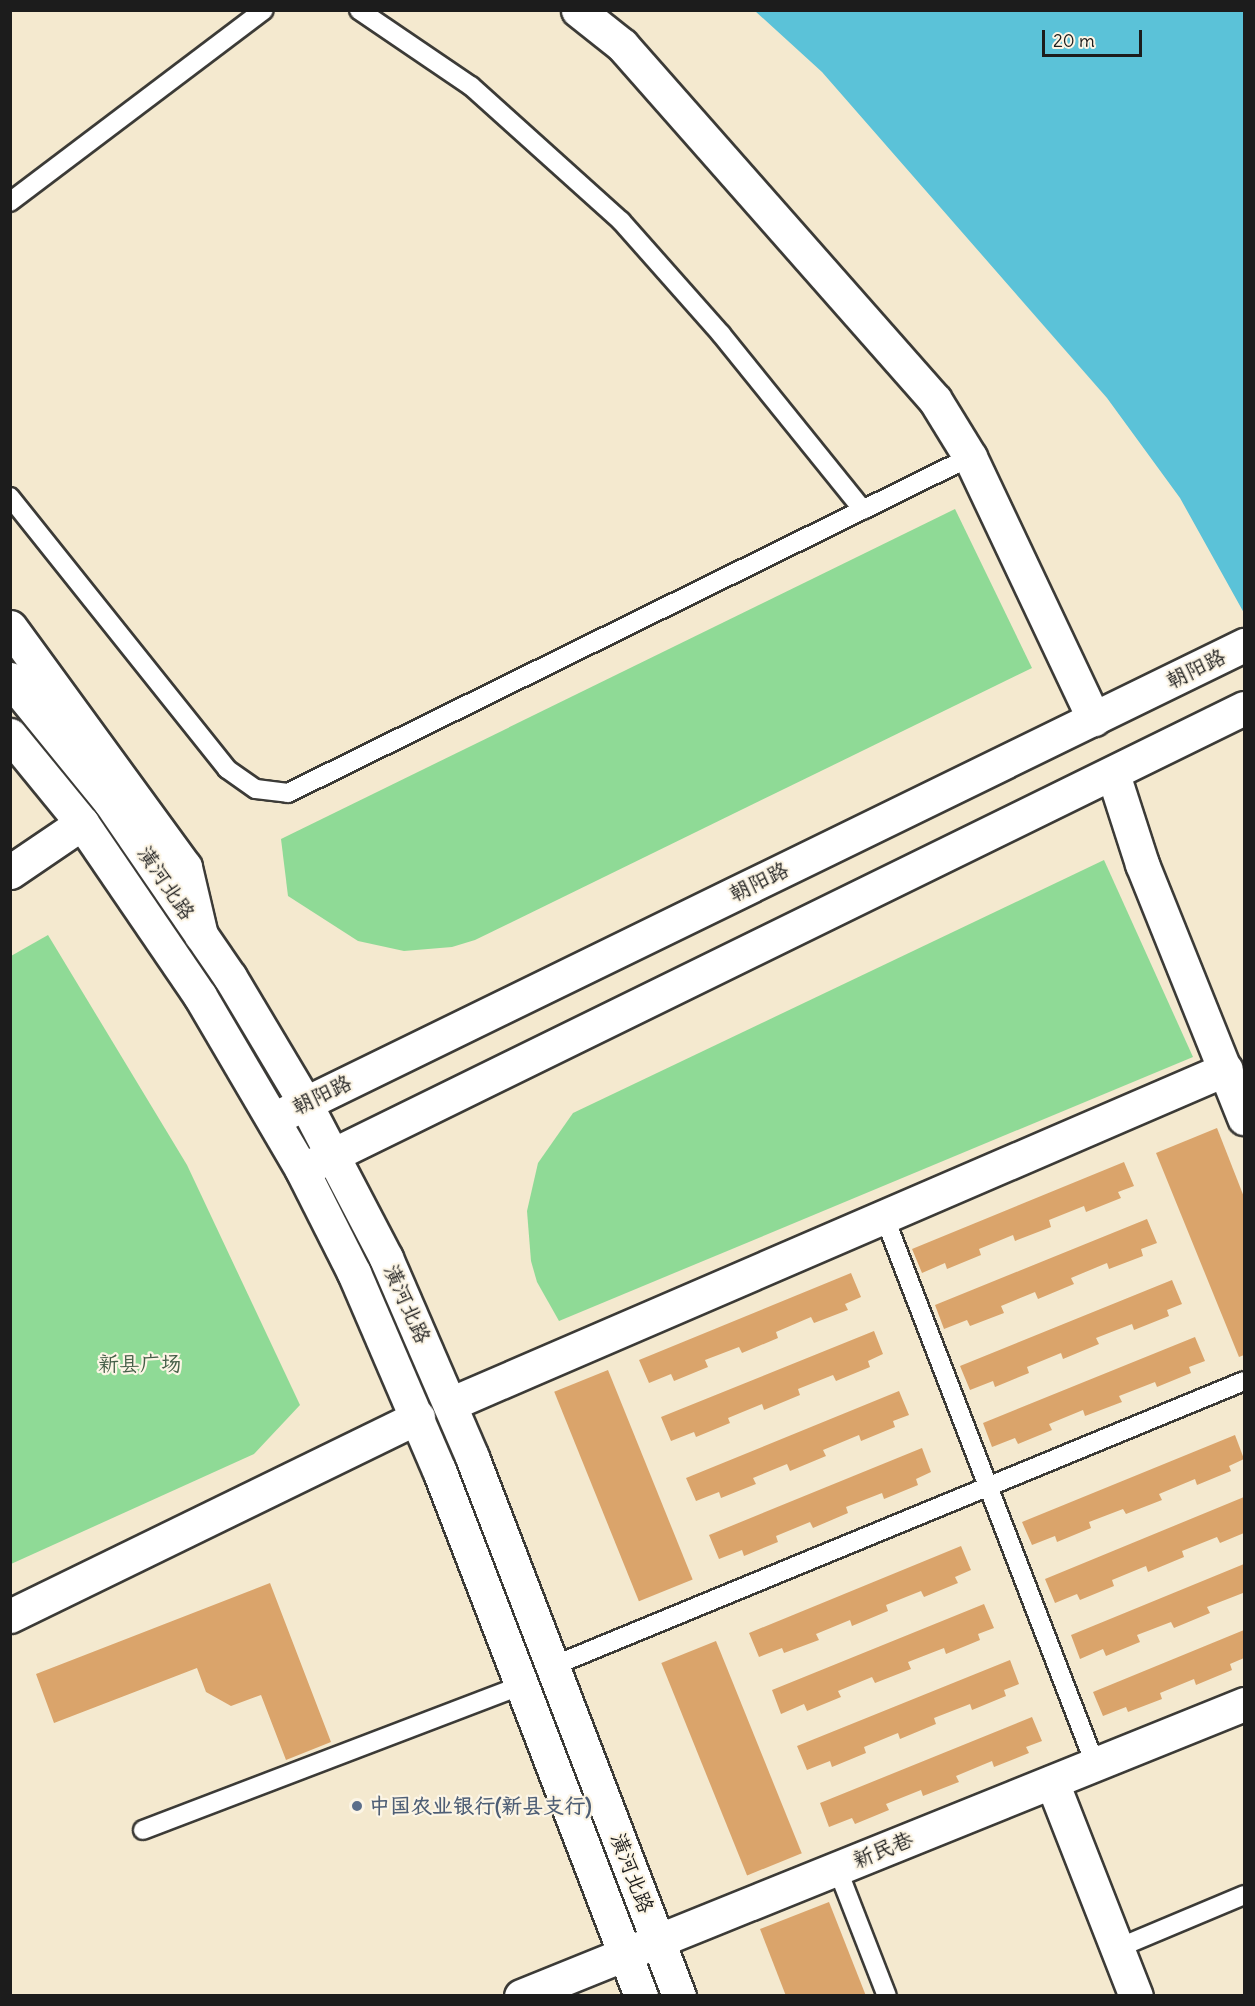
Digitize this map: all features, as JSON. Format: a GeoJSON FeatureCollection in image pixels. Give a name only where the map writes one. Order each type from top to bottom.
{"type":"FeatureCollection","features":[{"type":"Feature","properties":{"kind":"main road"},"geometry":{"type":"LineString","coordinates":[[578,10],[622,45],[935,400],[970,458],[1094,719]]}},
{"type":"Feature","properties":{"kind":"main road"},"geometry":{"type":"LineString","coordinates":[[10,627],[185,867],[202,936]]}},
{"type":"Feature","properties":{"kind":"main road","name":"朝阳路"},"geometry":{"type":"LineString","coordinates":[[273,1119],[1245,645]]}},
{"type":"Feature","properties":{"kind":"main road","name":"潢河北路"},"geometry":{"type":"LineString","coordinates":[[10,679],[110,802],[202,936],[305,1103],[386,1258],[450,1404],[679,1995]]}},
{"type":"Feature","properties":{"kind":"main road"},"geometry":{"type":"LineString","coordinates":[[302,1170],[1245,708]]}},
{"type":"Feature","properties":{"kind":"main road","name":"潢河北路"},"geometry":{"type":"LineString","coordinates":[[10,735],[82,823],[200,996],[302,1170],[354,1273],[418,1417],[641,1995]]}},
{"type":"Feature","properties":{"kind":"main road"},"geometry":{"type":"LineString","coordinates":[[1113,774],[1142,864],[1245,1118]]}},
{"type":"Feature","properties":{"kind":"main road"},"geometry":{"type":"LineString","coordinates":[[10,872],[82,823]]}},
{"type":"Feature","properties":{"kind":"main road"},"geometry":{"type":"LineString","coordinates":[[450,1404],[1226,1069]]}},
{"type":"Feature","properties":{"kind":"main road"},"geometry":{"type":"LineString","coordinates":[[10,1616],[418,1417]]}},
{"type":"Feature","properties":{"kind":"main road","name":"新民巷"},"geometry":{"type":"LineString","coordinates":[[521,1995],[1245,1704]]}},
{"type":"Feature","properties":{"kind":"main road"},"geometry":{"type":"LineString","coordinates":[[1052,1782],[1136,1995]]}},
{"type":"Feature","properties":{"kind":"lane"},"geometry":{"type":"LineString","coordinates":[[10,202],[264,10]]}},
{"type":"Feature","properties":{"kind":"lane"},"geometry":{"type":"LineString","coordinates":[[359,10],[471,87],[621,221],[721,334],[863,510]]}},
{"type":"Feature","properties":{"kind":"lane"},"geometry":{"type":"LineString","coordinates":[[10,497],[227,769],[240,781],[271,793],[288,793],[970,458]]}},
{"type":"Feature","properties":{"kind":"lane"},"geometry":{"type":"LineString","coordinates":[[884,1216],[1095,1764]]}},
{"type":"Feature","properties":{"kind":"lane"},"geometry":{"type":"LineString","coordinates":[[553,1666],[1245,1381]]}},
{"type":"Feature","properties":{"kind":"lane"},"geometry":{"type":"LineString","coordinates":[[143,1830],[522,1685]]}},
{"type":"Feature","properties":{"kind":"lane"},"geometry":{"type":"LineString","coordinates":[[837,1868],[887,1995]]}},
{"type":"Feature","properties":{"kind":"lane"},"geometry":{"type":"LineString","coordinates":[[1118,1948],[1245,1895]]}},
{"type":"Feature","properties":{"kind":"green space"},"geometry":{"type":"Polygon","coordinates":[[[955,509],[1032,668],[475,940],[452,947],[404,951],[358,941],[288,896],[281,839],[955,509]]]}},
{"type":"Feature","properties":{"kind":"green space"},"geometry":{"type":"Polygon","coordinates":[[[1104,860],[1193,1057],[559,1321],[537,1282],[531,1261],[527,1211],[538,1163],[573,1113],[1104,860]]]}},
{"type":"Feature","properties":{"kind":"green space","name":"新县广场"},"geometry":{"type":"Polygon","coordinates":[[[48,935],[187,1165],[300,1405],[254,1454],[11,1564],[11,956],[48,935]]]}},
{"type":"Feature","properties":{"kind":"water"},"geometry":{"type":"Polygon","coordinates":[[[755,11],[1244,11],[1244,613],[1180,498],[1107,398],[822,72],[755,11]]]}},
{"type":"Feature","properties":{"kind":"building"},"geometry":{"type":"Polygon","coordinates":[[[1217,1128],[1244,1197],[1244,1355],[1239,1357],[1156,1153],[1217,1128]]]}},
{"type":"Feature","properties":{"kind":"building"},"geometry":{"type":"Polygon","coordinates":[[[1124,1162],[1134,1186],[1118,1192],[1121,1198],[1086,1212],[1084,1206],[1049,1220],[1051,1227],[1015,1241],[1013,1235],[979,1249],[981,1255],[947,1269],[945,1263],[922,1273],[912,1249],[1124,1162]]]}},
{"type":"Feature","properties":{"kind":"building"},"geometry":{"type":"Polygon","coordinates":[[[1147,1219],[1157,1243],[1141,1249],[1143,1256],[1109,1269],[1107,1263],[1071,1278],[1074,1284],[1038,1299],[1035,1292],[1001,1306],[1004,1313],[970,1326],[967,1320],[944,1329],[935,1305],[1147,1219]]]}},
{"type":"Feature","properties":{"kind":"building"},"geometry":{"type":"Polygon","coordinates":[[[851,1273],[861,1297],[845,1304],[848,1310],[814,1323],[811,1317],[776,1332],[778,1338],[742,1353],[739,1347],[705,1360],[708,1367],[674,1381],[671,1374],[649,1383],[639,1360],[851,1273]]]}},
{"type":"Feature","properties":{"kind":"building"},"geometry":{"type":"Polygon","coordinates":[[[1172,1280],[1182,1304],[1167,1310],[1169,1316],[1134,1330],[1132,1324],[1096,1338],[1099,1344],[1063,1359],[1061,1353],[1027,1367],[1029,1373],[995,1387],[993,1381],[970,1390],[960,1366],[1172,1280]]]}},
{"type":"Feature","properties":{"kind":"building"},"geometry":{"type":"Polygon","coordinates":[[[874,1331],[883,1354],[868,1361],[870,1367],[836,1381],[833,1375],[798,1389],[800,1395],[764,1410],[762,1404],[728,1418],[730,1423],[696,1437],[694,1432],[671,1441],[661,1417],[874,1331]]]}},
{"type":"Feature","properties":{"kind":"building"},"geometry":{"type":"Polygon","coordinates":[[[1195,1337],[1205,1361],[1189,1367],[1191,1373],[1157,1387],[1155,1382],[1119,1396],[1122,1402],[1085,1416],[1083,1410],[1049,1424],[1052,1430],[1018,1444],[1015,1438],[992,1447],[983,1423],[1195,1337]]]}},
{"type":"Feature","properties":{"kind":"building"},"geometry":{"type":"Polygon","coordinates":[[[608,1370],[693,1580],[639,1601],[554,1392],[608,1370]]]}},
{"type":"Feature","properties":{"kind":"building"},"geometry":{"type":"Polygon","coordinates":[[[899,1391],[909,1415],[893,1421],[895,1427],[861,1441],[859,1435],[823,1450],[826,1456],[790,1471],[787,1464],[753,1478],[756,1484],[721,1498],[719,1492],[696,1501],[686,1478],[899,1391]]]}},
{"type":"Feature","properties":{"kind":"building"},"geometry":{"type":"Polygon","coordinates":[[[1235,1435],[1244,1459],[1229,1466],[1231,1471],[1197,1485],[1195,1479],[1159,1494],[1162,1500],[1126,1514],[1123,1509],[1089,1522],[1091,1528],[1057,1542],[1055,1536],[1032,1545],[1022,1522],[1235,1435]]]}},
{"type":"Feature","properties":{"kind":"building"},"geometry":{"type":"Polygon","coordinates":[[[922,1448],[931,1472],[916,1479],[918,1485],[884,1499],[882,1493],[846,1507],[848,1513],[813,1528],[810,1522],[776,1536],[778,1542],[744,1556],[742,1550],[719,1559],[709,1535],[922,1448]]]}},
{"type":"Feature","properties":{"kind":"building"},"geometry":{"type":"Polygon","coordinates":[[[1244,1497],[1244,1533],[1220,1543],[1217,1537],[1182,1551],[1184,1557],[1148,1572],[1146,1566],[1112,1580],[1114,1586],[1080,1600],[1077,1594],[1055,1603],[1045,1579],[1244,1497]]]}},
{"type":"Feature","properties":{"kind":"building"},"geometry":{"type":"Polygon","coordinates":[[[961,1546],[971,1570],[955,1577],[958,1583],[924,1597],[921,1591],[886,1605],[888,1611],[852,1626],[850,1620],[816,1634],[819,1640],[784,1653],[782,1648],[759,1657],[749,1633],[961,1546]]]}},
{"type":"Feature","properties":{"kind":"building"},"geometry":{"type":"Polygon","coordinates":[[[1244,1564],[1244,1597],[1243,1593],[1207,1607],[1210,1613],[1174,1628],[1171,1622],[1137,1635],[1140,1642],[1106,1656],[1103,1649],[1080,1659],[1071,1635],[1244,1564]]]}},
{"type":"Feature","properties":{"kind":"building"},"geometry":{"type":"Polygon","coordinates":[[[270,1583],[331,1742],[286,1760],[261,1695],[231,1706],[206,1692],[197,1668],[54,1723],[36,1674],[270,1583]]]}},
{"type":"Feature","properties":{"kind":"building"},"geometry":{"type":"Polygon","coordinates":[[[984,1604],[994,1628],[978,1634],[980,1640],[946,1654],[944,1648],[908,1662],[911,1669],[875,1683],[872,1677],[838,1691],[841,1697],[807,1711],[804,1704],[781,1714],[772,1690],[984,1604]]]}},
{"type":"Feature","properties":{"kind":"building"},"geometry":{"type":"Polygon","coordinates":[[[1244,1630],[1244,1658],[1230,1664],[1232,1670],[1196,1685],[1194,1679],[1160,1693],[1162,1699],[1128,1712],[1126,1707],[1103,1716],[1093,1692],[1244,1630]]]}},
{"type":"Feature","properties":{"kind":"building"},"geometry":{"type":"Polygon","coordinates":[[[716,1641],[802,1853],[747,1875],[661,1663],[716,1641]]]}},
{"type":"Feature","properties":{"kind":"building"},"geometry":{"type":"Polygon","coordinates":[[[1010,1660],[1019,1684],[1004,1690],[1006,1696],[972,1710],[970,1704],[934,1718],[936,1724],[900,1739],[898,1733],[864,1747],[866,1753],[832,1767],[830,1761],[807,1770],[797,1746],[1010,1660]]]}},
{"type":"Feature","properties":{"kind":"building"},"geometry":{"type":"Polygon","coordinates":[[[1032,1717],[1042,1741],[1026,1747],[1029,1753],[994,1767],[992,1761],[956,1776],[959,1782],[923,1796],[921,1790],[886,1804],[889,1810],[855,1824],[852,1818],[829,1827],[820,1803],[1032,1717]]]}},
{"type":"Feature","properties":{"kind":"building"},"geometry":{"type":"Polygon","coordinates":[[[829,1902],[866,1996],[786,1996],[760,1929],[829,1902]]]}},
{"type":"Feature","properties":{"kind":"place","name":"中国农业银行(新县支行)"},"geometry":{"type":"Point","coordinates":[357,1806]}}]}
